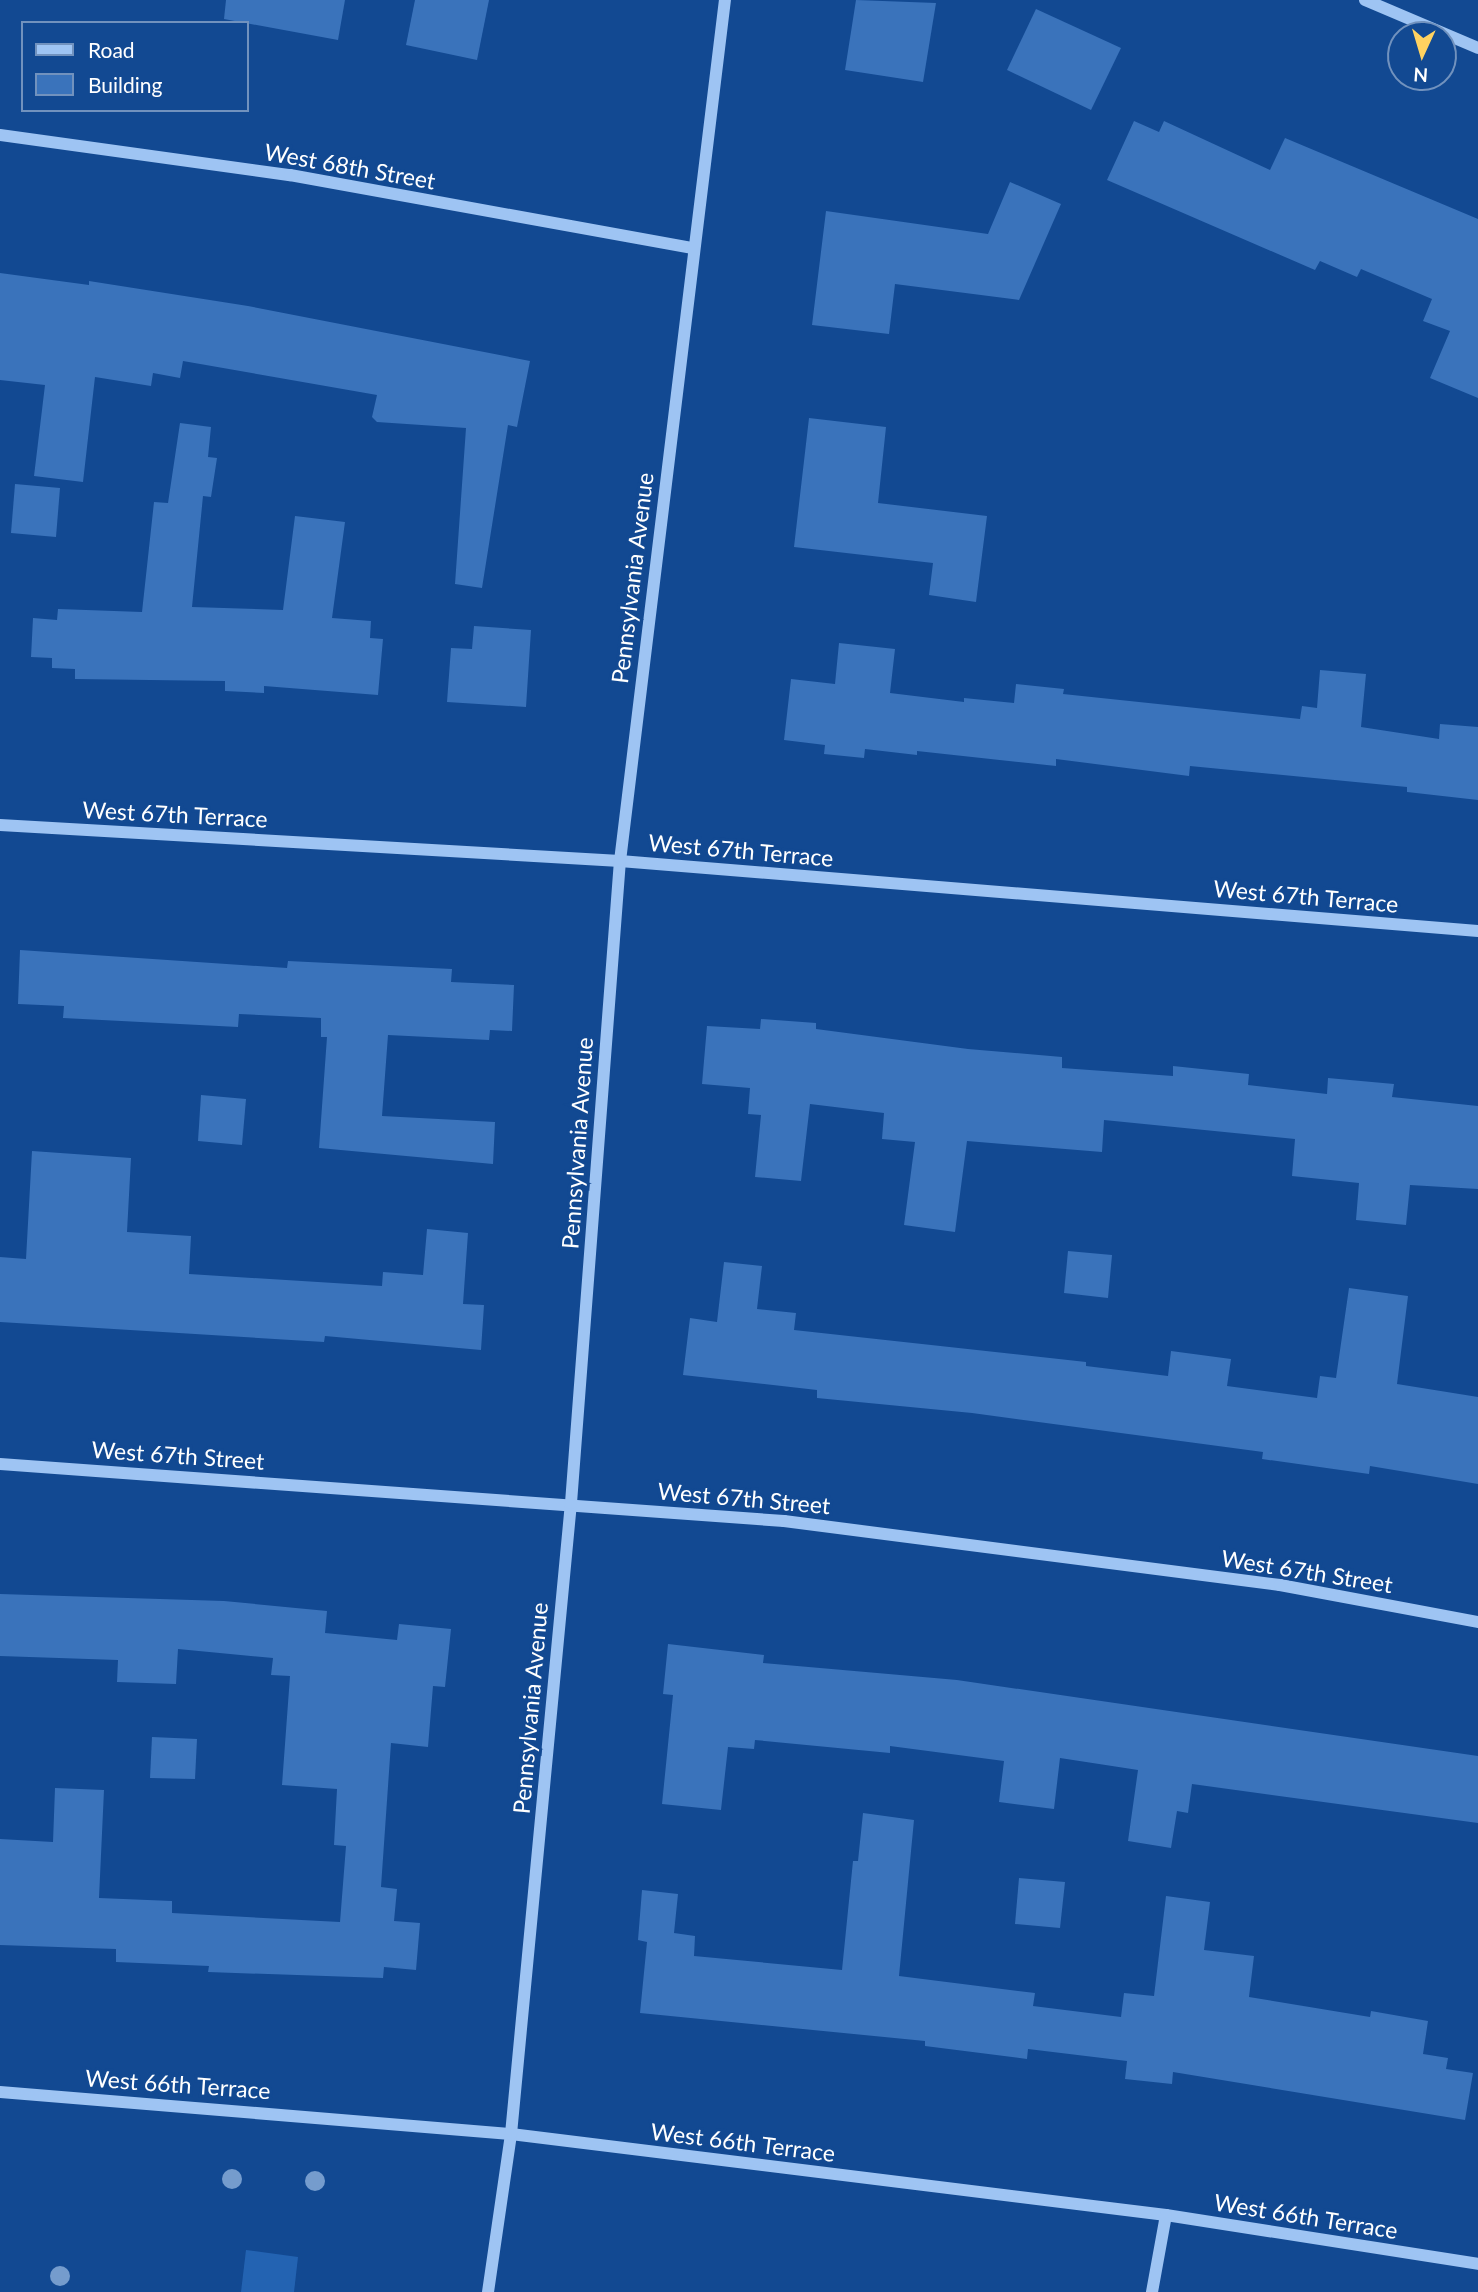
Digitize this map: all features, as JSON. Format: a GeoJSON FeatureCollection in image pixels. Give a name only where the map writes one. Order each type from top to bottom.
{"type":"FeatureCollection","features":[{"type":"Feature","properties":{"kind":"street","name":"Pennsylvania Avenue"},"geometry":{"type":"LineString","coordinates":[[488,2292],[511,2134],[570,1503],[620,861],[691,248],[725,0]]}},
{"type":"Feature","properties":{"kind":"street"},"geometry":{"type":"LineString","coordinates":[[1365,0],[1478,48]]}},
{"type":"Feature","properties":{"kind":"street","name":"West 68th Street"},"geometry":{"type":"LineString","coordinates":[[0,135],[290,176],[691,248]]}},
{"type":"Feature","properties":{"kind":"street","name":"West 67th Terrace"},"geometry":{"type":"LineString","coordinates":[[0,825],[620,861],[1478,931]]}},
{"type":"Feature","properties":{"kind":"street","name":"West 67th Street"},"geometry":{"type":"LineString","coordinates":[[0,1464],[570,1503],[942,1540],[1280,1585],[1478,1622]]}},
{"type":"Feature","properties":{"kind":"street","name":"West 66th Terrace"},"geometry":{"type":"LineString","coordinates":[[0,2092],[249,2109],[511,2134],[1166,2215],[1478,2264]]}},
{"type":"Feature","properties":{"kind":"street"},"geometry":{"type":"LineString","coordinates":[[1152,2292],[1166,2215]]}},
{"type":"Feature","properties":{"kind":"shaded area"},"geometry":{"type":"Polygon","coordinates":[[[246,2250],[298,2257],[294,2292],[241,2292],[246,2250]]]}},
{"type":"Feature","properties":{"kind":"building"},"geometry":{"type":"Polygon","coordinates":[[[226,0],[345,0],[338,40],[248,23],[248,21],[224,19],[226,0]]]}},
{"type":"Feature","properties":{"kind":"building"},"geometry":{"type":"Polygon","coordinates":[[[415,0],[489,0],[477,60],[406,45],[415,0]]]}},
{"type":"Feature","properties":{"kind":"building"},"geometry":{"type":"Polygon","coordinates":[[[856,0],[936,3],[923,82],[845,70],[856,0]]]}},
{"type":"Feature","properties":{"kind":"building"},"geometry":{"type":"Polygon","coordinates":[[[1036,9],[1121,48],[1091,110],[1007,70],[1036,9]]]}},
{"type":"Feature","properties":{"kind":"building"},"geometry":{"type":"Polygon","coordinates":[[[1134,121],[1159,132],[1164,121],[1270,170],[1285,138],[1478,219],[1478,398],[1430,378],[1450,331],[1423,321],[1432,299],[1361,269],[1357,277],[1320,261],[1315,270],[1107,180],[1134,121]]]}},
{"type":"Feature","properties":{"kind":"building"},"geometry":{"type":"Polygon","coordinates":[[[1010,182],[1061,204],[1019,300],[895,284],[889,334],[812,325],[826,211],[988,234],[1010,182]]]}},
{"type":"Feature","properties":{"kind":"building"},"geometry":{"type":"Polygon","coordinates":[[[0,273],[89,285],[89,281],[248,306],[530,361],[517,427],[508,425],[482,588],[455,584],[466,428],[377,422],[372,417],[377,395],[183,361],[180,378],[153,373],[151,386],[95,377],[83,482],[34,476],[45,385],[0,380],[0,273]]]}},
{"type":"Feature","properties":{"kind":"building"},"geometry":{"type":"Polygon","coordinates":[[[809,418],[886,427],[878,503],[987,516],[976,602],[929,595],[933,563],[794,547],[809,418]]]}},
{"type":"Feature","properties":{"kind":"building"},"geometry":{"type":"Polygon","coordinates":[[[180,423],[211,427],[208,457],[217,458],[211,497],[203,496],[192,607],[283,610],[295,516],[345,522],[332,618],[371,621],[370,638],[383,639],[378,695],[264,686],[264,693],[225,691],[225,681],[75,679],[75,669],[52,668],[52,658],[31,657],[33,618],[57,620],[58,609],[142,612],[154,502],[168,503],[180,423]]]}},
{"type":"Feature","properties":{"kind":"building"},"geometry":{"type":"Polygon","coordinates":[[[15,484],[60,488],[56,537],[11,533],[15,484]]]}},
{"type":"Feature","properties":{"kind":"building"},"geometry":{"type":"Polygon","coordinates":[[[474,626],[531,630],[526,707],[447,702],[451,648],[472,649],[474,626]]]}},
{"type":"Feature","properties":{"kind":"building"},"geometry":{"type":"Polygon","coordinates":[[[839,643],[895,649],[890,693],[964,702],[964,698],[1014,703],[1016,684],[1064,689],[1063,694],[1300,719],[1302,706],[1317,708],[1320,670],[1366,674],[1361,727],[1439,739],[1440,724],[1478,727],[1478,800],[1407,792],[1407,787],[1190,766],[1189,776],[1056,759],[1056,766],[917,751],[917,755],[865,749],[864,758],[824,754],[825,745],[784,740],[791,679],[835,684],[839,643]]]}},
{"type":"Feature","properties":{"kind":"building"},"geometry":{"type":"Polygon","coordinates":[[[20,950],[287,968],[288,961],[452,969],[451,982],[514,985],[512,1031],[490,1030],[489,1040],[388,1035],[382,1116],[495,1122],[493,1164],[319,1148],[327,1037],[321,1037],[321,1018],[239,1014],[238,1027],[63,1018],[64,1006],[18,1004],[20,950]]]}},
{"type":"Feature","properties":{"kind":"building"},"geometry":{"type":"Polygon","coordinates":[[[761,1019],[816,1023],[816,1029],[968,1049],[1062,1057],[1062,1068],[1173,1076],[1173,1066],[1249,1074],[1248,1085],[1327,1094],[1328,1078],[1394,1084],[1392,1097],[1478,1106],[1478,1189],[1410,1185],[1406,1225],[1356,1220],[1359,1183],[1292,1176],[1295,1139],[1104,1120],[1102,1152],[967,1141],[955,1232],[904,1225],[915,1142],[882,1139],[884,1113],[810,1104],[801,1181],[755,1177],[761,1115],[748,1114],[750,1088],[702,1084],[707,1026],[760,1029],[761,1019]]]}},
{"type":"Feature","properties":{"kind":"building"},"geometry":{"type":"Polygon","coordinates":[[[201,1095],[246,1099],[242,1145],[198,1141],[201,1095]]]}},
{"type":"Feature","properties":{"kind":"building"},"geometry":{"type":"Polygon","coordinates":[[[32,1151],[131,1158],[127,1232],[191,1236],[189,1274],[382,1286],[383,1272],[423,1275],[427,1229],[468,1233],[463,1304],[484,1305],[481,1350],[325,1336],[324,1342],[0,1322],[0,1257],[26,1259],[32,1151]]]}},
{"type":"Feature","properties":{"kind":"building"},"geometry":{"type":"Polygon","coordinates":[[[1068,1251],[1112,1255],[1108,1298],[1064,1293],[1068,1251]]]}},
{"type":"Feature","properties":{"kind":"building"},"geometry":{"type":"Polygon","coordinates":[[[724,1262],[762,1266],[757,1309],[796,1313],[794,1330],[1086,1362],[1086,1366],[1168,1376],[1171,1351],[1231,1359],[1227,1386],[1317,1398],[1320,1376],[1336,1378],[1349,1288],[1408,1296],[1397,1384],[1478,1397],[1478,1484],[1370,1466],[1369,1474],[1262,1459],[1263,1452],[972,1413],[817,1398],[817,1390],[683,1375],[690,1318],[717,1322],[724,1262]]]}},
{"type":"Feature","properties":{"kind":"building"},"geometry":{"type":"Polygon","coordinates":[[[0,1594],[224,1601],[327,1611],[325,1633],[397,1640],[399,1624],[451,1629],[445,1687],[433,1686],[428,1747],[391,1743],[381,1887],[397,1889],[394,1921],[420,1923],[416,1970],[384,1967],[383,1978],[208,1972],[209,1966],[116,1962],[116,1949],[0,1945],[0,1839],[53,1842],[55,1788],[104,1790],[99,1898],[172,1901],[172,1913],[340,1922],[346,1846],[334,1845],[337,1789],[282,1785],[290,1676],[271,1675],[273,1658],[178,1649],[176,1684],[117,1682],[118,1660],[0,1656],[0,1594]]]}},
{"type":"Feature","properties":{"kind":"building"},"geometry":{"type":"Polygon","coordinates":[[[668,1644],[764,1655],[763,1663],[957,1680],[1478,1756],[1478,1823],[1192,1784],[1188,1813],[1177,1811],[1171,1848],[1128,1841],[1138,1770],[1060,1758],[1054,1809],[999,1802],[1004,1761],[890,1746],[890,1753],[755,1740],[754,1749],[728,1747],[721,1810],[662,1804],[673,1695],[663,1694],[668,1644]]]}},
{"type":"Feature","properties":{"kind":"building"},"geometry":{"type":"Polygon","coordinates":[[[152,1737],[197,1739],[195,1779],[150,1778],[152,1737]]]}},
{"type":"Feature","properties":{"kind":"building"},"geometry":{"type":"Polygon","coordinates":[[[863,1813],[914,1820],[899,1976],[1035,1993],[1033,2006],[1121,2017],[1124,1993],[1154,1996],[1166,1896],[1210,1902],[1204,1950],[1254,1956],[1249,1997],[1370,2017],[1371,2011],[1428,2021],[1423,2054],[1448,2058],[1446,2069],[1473,2073],[1465,2120],[1173,2072],[1172,2084],[1125,2079],[1127,2061],[1028,2049],[1027,2059],[925,2046],[925,2041],[640,2013],[647,1942],[638,1940],[642,1890],[678,1894],[674,1933],[695,1936],[694,1956],[842,1970],[853,1861],[858,1861],[863,1813]]]}},
{"type":"Feature","properties":{"kind":"building"},"geometry":{"type":"Polygon","coordinates":[[[1019,1878],[1065,1882],[1060,1928],[1015,1924],[1019,1878]]]}}]}
